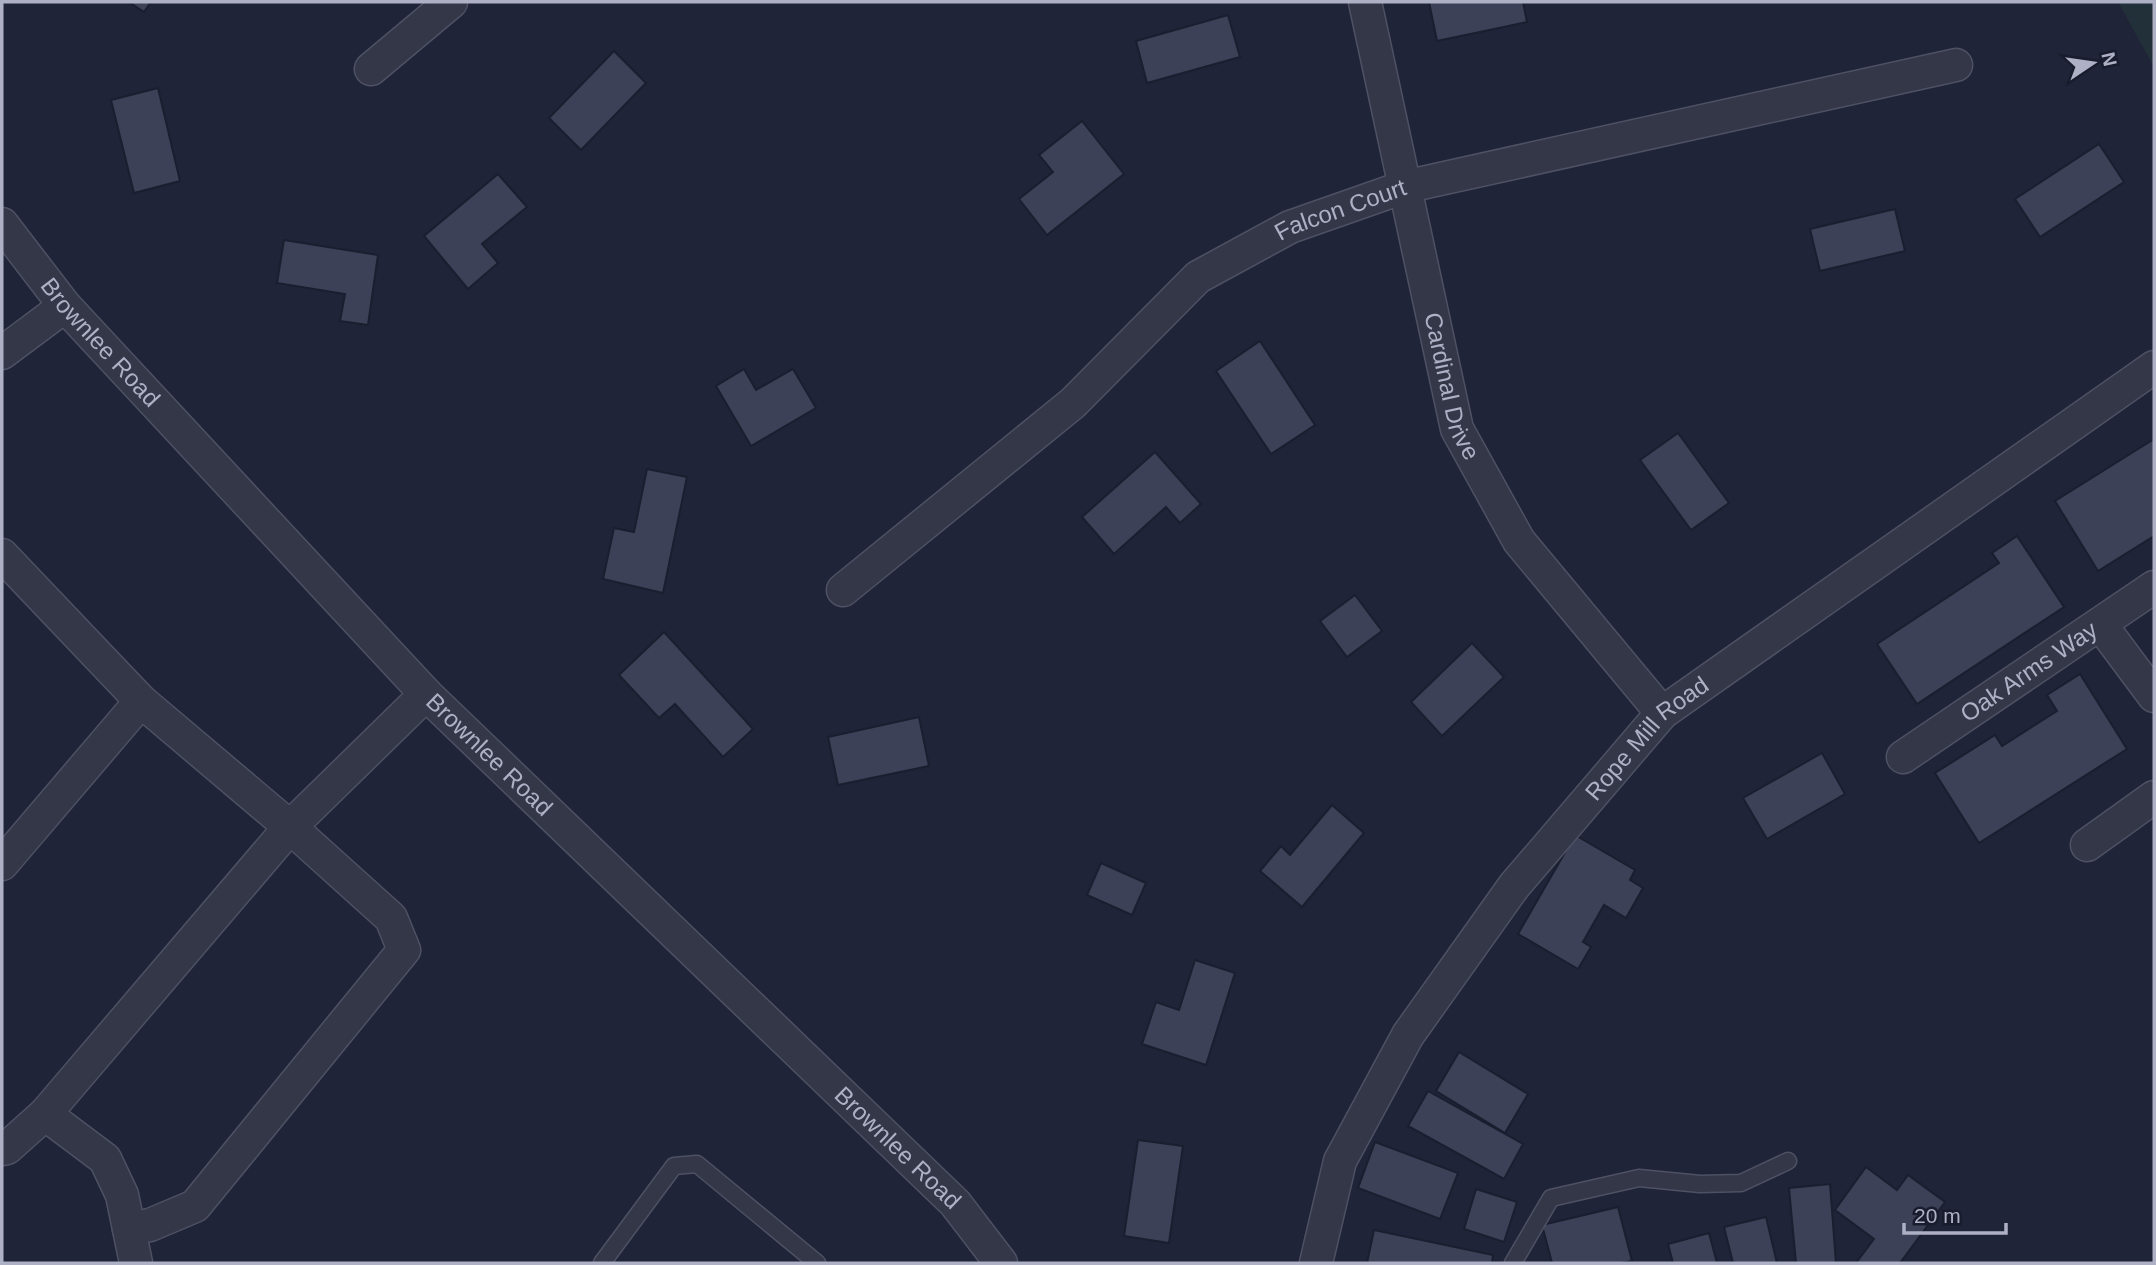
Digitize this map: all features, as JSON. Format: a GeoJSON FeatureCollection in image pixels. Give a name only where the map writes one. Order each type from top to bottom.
{"type":"FeatureCollection","features":[{"type":"Feature","properties":{"kind":"street"},"geometry":{"type":"LineString","coordinates":[[371,69],[451,2]]}},
{"type":"Feature","properties":{"kind":"street","name":"Cardinal Drive"},"geometry":{"type":"LineString","coordinates":[[1365,2],[1457,429],[1519,541],[1662,713]]}},
{"type":"Feature","properties":{"kind":"street","name":"Falcon Court"},"geometry":{"type":"LineString","coordinates":[[844,590],[1073,403],[1198,277],[1290,227],[1404,187],[1956,65]]}},
{"type":"Feature","properties":{"kind":"street","name":"Brownlee Road"},"geometry":{"type":"LineString","coordinates":[[2,224],[65,306],[426,694],[955,1203],[1001,1263]]}},
{"type":"Feature","properties":{"kind":"street"},"geometry":{"type":"LineString","coordinates":[[2,353],[65,306]]}},
{"type":"Feature","properties":{"kind":"street","name":"Rope Mill Road"},"geometry":{"type":"LineString","coordinates":[[1316,1263],[1340,1161],[1408,1035],[1514,886],[1662,713],[2154,367]]}},
{"type":"Feature","properties":{"kind":"street"},"geometry":{"type":"LineString","coordinates":[[2,555],[141,701],[290,827],[391,918],[404,950],[195,1206],[150,1225],[129,1229]]}},
{"type":"Feature","properties":{"kind":"street","name":"Oak Arms Way"},"geometry":{"type":"LineString","coordinates":[[1903,757],[2154,587]]}},
{"type":"Feature","properties":{"kind":"street"},"geometry":{"type":"LineString","coordinates":[[2101,625],[2154,696]]}},
{"type":"Feature","properties":{"kind":"street"},"geometry":{"type":"LineString","coordinates":[[2,1149],[8,1148],[44,1114],[290,827],[426,694]]}},
{"type":"Feature","properties":{"kind":"street"},"geometry":{"type":"LineString","coordinates":[[2,864],[141,701]]}},
{"type":"Feature","properties":{"kind":"street"},"geometry":{"type":"LineString","coordinates":[[2087,845],[2154,797]]}},
{"type":"Feature","properties":{"kind":"street"},"geometry":{"type":"LineString","coordinates":[[44,1114],[105,1159],[122,1195],[136,1263]]}},
{"type":"Feature","properties":{"kind":"lane"},"geometry":{"type":"LineString","coordinates":[[1513,1263],[1551,1198],[1639,1178],[1700,1184],[1741,1183],[1788,1161]]}},
{"type":"Feature","properties":{"kind":"lane"},"geometry":{"type":"LineString","coordinates":[[602,1263],[674,1166],[697,1164],[817,1263]]}},
{"type":"Feature","properties":{"kind":"shaded area"},"geometry":{"type":"Polygon","coordinates":[[[2118,2],[2154,2],[2154,67],[2118,2]]]}},
{"type":"Feature","properties":{"kind":"building"},"geometry":{"type":"Polygon","coordinates":[[[129,2],[151,2],[144,12],[129,2]]]}},
{"type":"Feature","properties":{"kind":"building"},"geometry":{"type":"Polygon","coordinates":[[[1429,2],[1523,2],[1527,22],[1437,41],[1429,2]]]}},
{"type":"Feature","properties":{"kind":"building"},"geometry":{"type":"Polygon","coordinates":[[[1228,15],[1240,57],[1147,83],[1136,41],[1228,15]]]}},
{"type":"Feature","properties":{"kind":"building"},"geometry":{"type":"Polygon","coordinates":[[[614,51],[646,83],[581,150],[549,118],[614,51]]]}},
{"type":"Feature","properties":{"kind":"building"},"geometry":{"type":"Polygon","coordinates":[[[158,88],[180,181],[134,193],[111,100],[158,88]]]}},
{"type":"Feature","properties":{"kind":"building"},"geometry":{"type":"Polygon","coordinates":[[[1082,121],[1124,174],[1047,235],[1019,199],[1053,172],[1039,155],[1082,121]]]}},
{"type":"Feature","properties":{"kind":"building"},"geometry":{"type":"Polygon","coordinates":[[[2099,144],[2124,182],[2040,237],[2015,199],[2099,144]]]}},
{"type":"Feature","properties":{"kind":"building"},"geometry":{"type":"Polygon","coordinates":[[[498,174],[527,207],[482,244],[498,263],[468,289],[424,236],[498,174]]]}},
{"type":"Feature","properties":{"kind":"building"},"geometry":{"type":"Polygon","coordinates":[[[1895,209],[1905,251],[1820,271],[1810,229],[1895,209]]]}},
{"type":"Feature","properties":{"kind":"building"},"geometry":{"type":"Polygon","coordinates":[[[284,240],[378,255],[368,325],[340,321],[345,294],[277,283],[284,240]]]}},
{"type":"Feature","properties":{"kind":"building"},"geometry":{"type":"Polygon","coordinates":[[[1260,341],[1315,425],[1271,454],[1216,371],[1260,341]]]}},
{"type":"Feature","properties":{"kind":"building"},"geometry":{"type":"Polygon","coordinates":[[[744,369],[756,390],[793,369],[816,408],[751,446],[716,386],[744,369]]]}},
{"type":"Feature","properties":{"kind":"building"},"geometry":{"type":"Polygon","coordinates":[[[1678,433],[1729,503],[1691,530],[1640,460],[1678,433]]]}},
{"type":"Feature","properties":{"kind":"building"},"geometry":{"type":"Polygon","coordinates":[[[2154,439],[2154,536],[2098,571],[2055,501],[2154,439]]]}},
{"type":"Feature","properties":{"kind":"building"},"geometry":{"type":"Polygon","coordinates":[[[1155,452],[1201,504],[1180,523],[1166,507],[1114,554],[1082,517],[1155,452]]]}},
{"type":"Feature","properties":{"kind":"building"},"geometry":{"type":"Polygon","coordinates":[[[647,469],[687,477],[663,593],[603,579],[614,528],[634,532],[647,469]]]}},
{"type":"Feature","properties":{"kind":"building"},"geometry":{"type":"Polygon","coordinates":[[[2017,536],[2064,607],[1917,704],[1877,644],[1999,563],[1992,553],[2017,536]]]}},
{"type":"Feature","properties":{"kind":"building"},"geometry":{"type":"Polygon","coordinates":[[[1355,595],[1382,631],[1347,657],[1320,621],[1355,595]]]}},
{"type":"Feature","properties":{"kind":"building"},"geometry":{"type":"Polygon","coordinates":[[[664,632],[753,729],[723,757],[675,704],[659,718],[619,675],[664,632]]]}},
{"type":"Feature","properties":{"kind":"building"},"geometry":{"type":"Polygon","coordinates":[[[1472,643],[1504,677],[1442,736],[1411,702],[1472,643]]]}},
{"type":"Feature","properties":{"kind":"building"},"geometry":{"type":"Polygon","coordinates":[[[2080,674],[2127,749],[1979,843],[1935,773],[1995,735],[2002,746],[2057,711],[2047,695],[2080,674]]]}},
{"type":"Feature","properties":{"kind":"building"},"geometry":{"type":"Polygon","coordinates":[[[919,717],[929,766],[838,785],[828,737],[919,717]]]}},
{"type":"Feature","properties":{"kind":"building"},"geometry":{"type":"Polygon","coordinates":[[[1822,753],[1845,794],[1767,839],[1743,798],[1822,753]]]}},
{"type":"Feature","properties":{"kind":"building"},"geometry":{"type":"Polygon","coordinates":[[[1332,805],[1364,833],[1302,907],[1260,871],[1281,846],[1290,855],[1332,805]]]}},
{"type":"Feature","properties":{"kind":"building"},"geometry":{"type":"Polygon","coordinates":[[[1575,835],[1635,870],[1630,880],[1643,888],[1626,918],[1604,905],[1583,942],[1591,947],[1578,969],[1518,934],[1575,835]]]}},
{"type":"Feature","properties":{"kind":"building"},"geometry":{"type":"Polygon","coordinates":[[[1101,863],[1146,883],[1132,915],[1087,895],[1101,863]]]}},
{"type":"Feature","properties":{"kind":"building"},"geometry":{"type":"Polygon","coordinates":[[[1195,960],[1235,973],[1206,1065],[1142,1044],[1156,1002],[1179,1010],[1195,960]]]}},
{"type":"Feature","properties":{"kind":"building"},"geometry":{"type":"Polygon","coordinates":[[[1459,1052],[1528,1094],[1505,1133],[1436,1091],[1459,1052]]]}},
{"type":"Feature","properties":{"kind":"building"},"geometry":{"type":"Polygon","coordinates":[[[1428,1091],[1523,1144],[1504,1179],[1408,1126],[1428,1091]]]}},
{"type":"Feature","properties":{"kind":"building"},"geometry":{"type":"Polygon","coordinates":[[[1138,1140],[1183,1146],[1169,1243],[1124,1236],[1138,1140]]]}},
{"type":"Feature","properties":{"kind":"building"},"geometry":{"type":"Polygon","coordinates":[[[1375,1142],[1458,1173],[1440,1219],[1358,1188],[1375,1142]]]}},
{"type":"Feature","properties":{"kind":"building"},"geometry":{"type":"Polygon","coordinates":[[[1866,1167],[1897,1190],[1908,1175],[1945,1202],[1900,1263],[1856,1263],[1874,1239],[1835,1210],[1866,1167]]]}},
{"type":"Feature","properties":{"kind":"building"},"geometry":{"type":"Polygon","coordinates":[[[1830,1184],[1836,1263],[1796,1263],[1789,1188],[1830,1184]]]}},
{"type":"Feature","properties":{"kind":"building"},"geometry":{"type":"Polygon","coordinates":[[[1476,1189],[1517,1202],[1504,1242],[1464,1229],[1476,1189]]]}},
{"type":"Feature","properties":{"kind":"building"},"geometry":{"type":"Polygon","coordinates":[[[1618,1207],[1632,1261],[1552,1263],[1542,1225],[1618,1207]]]}},
{"type":"Feature","properties":{"kind":"building"},"geometry":{"type":"Polygon","coordinates":[[[1766,1217],[1777,1263],[1733,1263],[1724,1227],[1766,1217]]]}},
{"type":"Feature","properties":{"kind":"building"},"geometry":{"type":"Polygon","coordinates":[[[1374,1230],[1493,1255],[1492,1263],[1367,1263],[1374,1230]]]}},
{"type":"Feature","properties":{"kind":"building"},"geometry":{"type":"Polygon","coordinates":[[[1709,1233],[1717,1263],[1673,1263],[1668,1244],[1709,1233]]]}}]}
